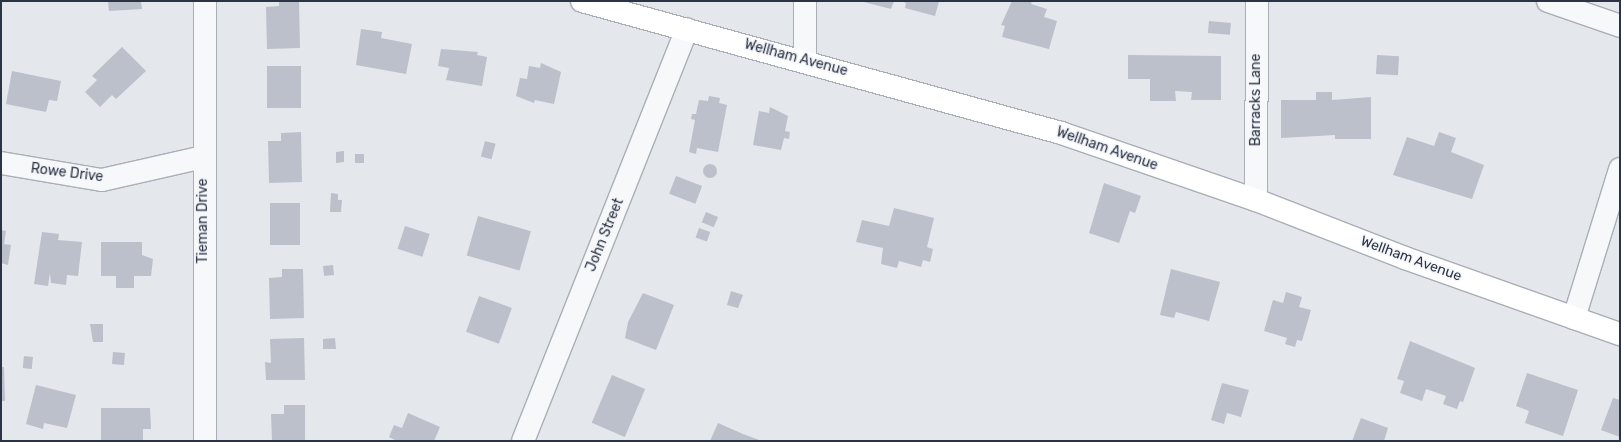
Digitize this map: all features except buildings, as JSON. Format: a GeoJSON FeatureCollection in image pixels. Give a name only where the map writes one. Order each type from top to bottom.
{"type":"FeatureCollection","features":[{"type":"Feature","properties":{"kind":"street","name":"Tieman Drive"},"geometry":{"type":"LineString","coordinates":[[205,1],[203,157],[205,441]]}},
{"type":"Feature","properties":{"kind":"street","name":"Wellham Avenue"},"geometry":{"type":"LineString","coordinates":[[582,1],[805,60],[1061,133],[1256,200],[1620,334]]}},
{"type":"Feature","properties":{"kind":"street"},"geometry":{"type":"LineString","coordinates":[[805,1],[805,60]]}},
{"type":"Feature","properties":{"kind":"street","name":"Barracks Lane"},"geometry":{"type":"LineString","coordinates":[[1256,200],[1257,1]]}},
{"type":"Feature","properties":{"kind":"street"},"geometry":{"type":"LineString","coordinates":[[1548,1],[1620,26]]}},
{"type":"Feature","properties":{"kind":"street","name":"John Street"},"geometry":{"type":"LineString","coordinates":[[523,441],[687,29]]}},
{"type":"Feature","properties":{"kind":"street","name":"Rowe Drive"},"geometry":{"type":"LineString","coordinates":[[1,163],[102,180],[203,157]]}},
{"type":"Feature","properties":{"kind":"street"},"geometry":{"type":"LineString","coordinates":[[1574,318],[1620,169]]}}]}
